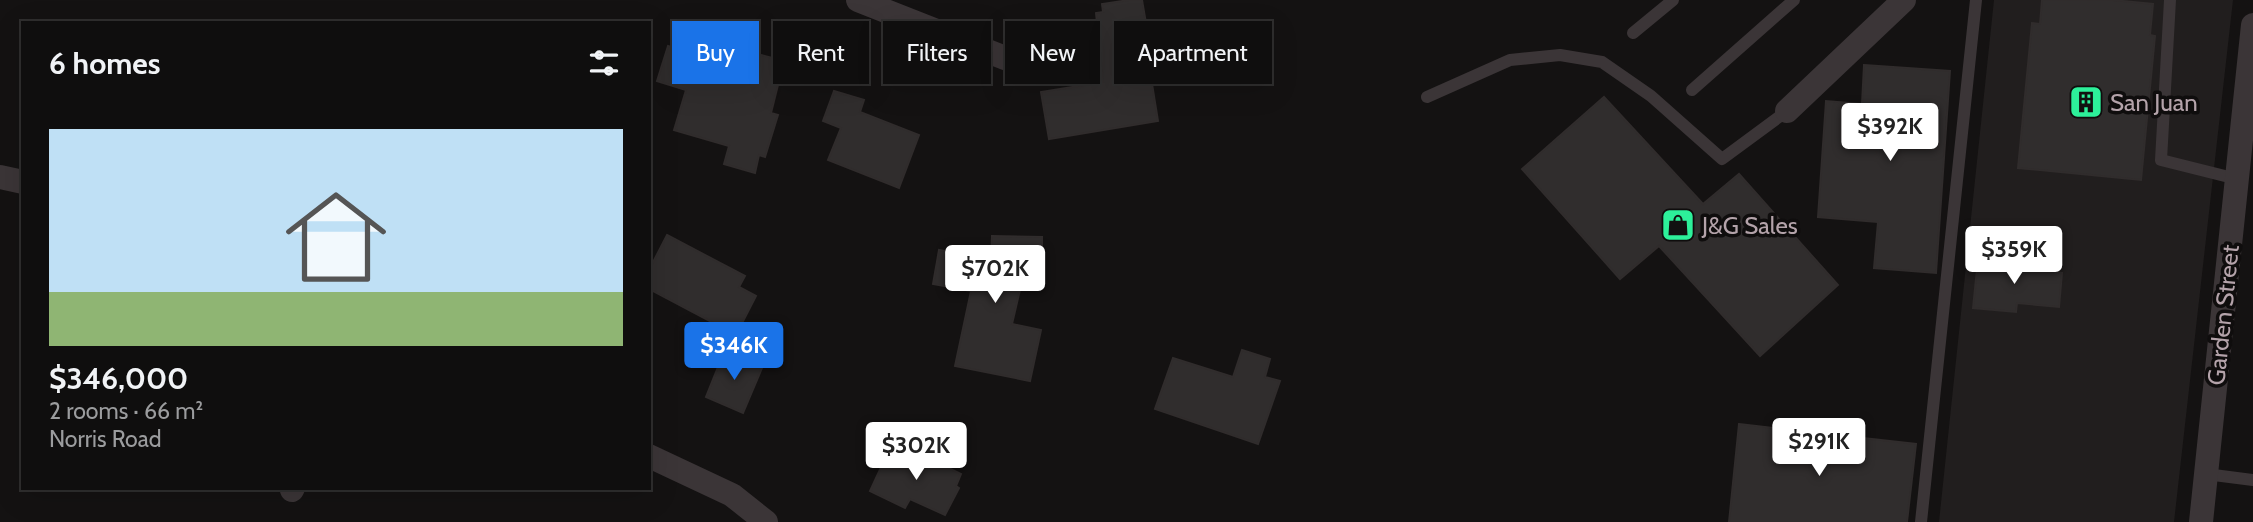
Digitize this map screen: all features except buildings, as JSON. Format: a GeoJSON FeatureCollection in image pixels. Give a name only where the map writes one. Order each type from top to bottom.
{"type":"FeatureCollection","features":[{"type":"Feature","properties":{"kind":"street"},"geometry":{"type":"LineString","coordinates":[[858,0],[1005,58]]}},
{"type":"Feature","properties":{"kind":"street"},"geometry":{"type":"LineString","coordinates":[[1787,111],[1904,0]]}},
{"type":"Feature","properties":{"kind":"street","name":"Garden Street"},"geometry":{"type":"LineString","coordinates":[[2201,522],[2237,179],[2247,136],[2253,25]]}},
{"type":"Feature","properties":{"kind":"street"},"geometry":{"type":"LineString","coordinates":[[0,177],[21,182]]}},
{"type":"Feature","properties":{"kind":"street"},"geometry":{"type":"LineString","coordinates":[[651,457],[732,495],[766,522]]}},
{"type":"Feature","properties":{"kind":"lane"},"geometry":{"type":"LineString","coordinates":[[1633,33],[1673,0]]}},
{"type":"Feature","properties":{"kind":"lane"},"geometry":{"type":"LineString","coordinates":[[1692,90],[1794,0]]}},
{"type":"Feature","properties":{"kind":"lane"},"geometry":{"type":"LineString","coordinates":[[1921,522],[1976,0]]}},
{"type":"Feature","properties":{"kind":"lane"},"geometry":{"type":"LineString","coordinates":[[2170,0],[2161,160],[2237,179]]}},
{"type":"Feature","properties":{"kind":"lane"},"geometry":{"type":"LineString","coordinates":[[1427,97],[1510,60],[1560,55],[1602,62],[1651,96],[1723,159],[1787,111]]}},
{"type":"Feature","properties":{"kind":"lane"},"geometry":{"type":"LineString","coordinates":[[2206,474],[2253,480]]}},
{"type":"Feature","properties":{"kind":"shaded area"},"geometry":{"type":"Polygon","coordinates":[[[1994,0],[2233,0],[2174,522],[1939,522],[1994,0]]]}},
{"type":"Feature","properties":{"kind":"place","name":"San Juan"},"geometry":{"type":"Point","coordinates":[2086,102]}},
{"type":"Feature","properties":{"kind":"place","name":"J&G Sales"},"geometry":{"type":"Point","coordinates":[1678,225]}}]}
